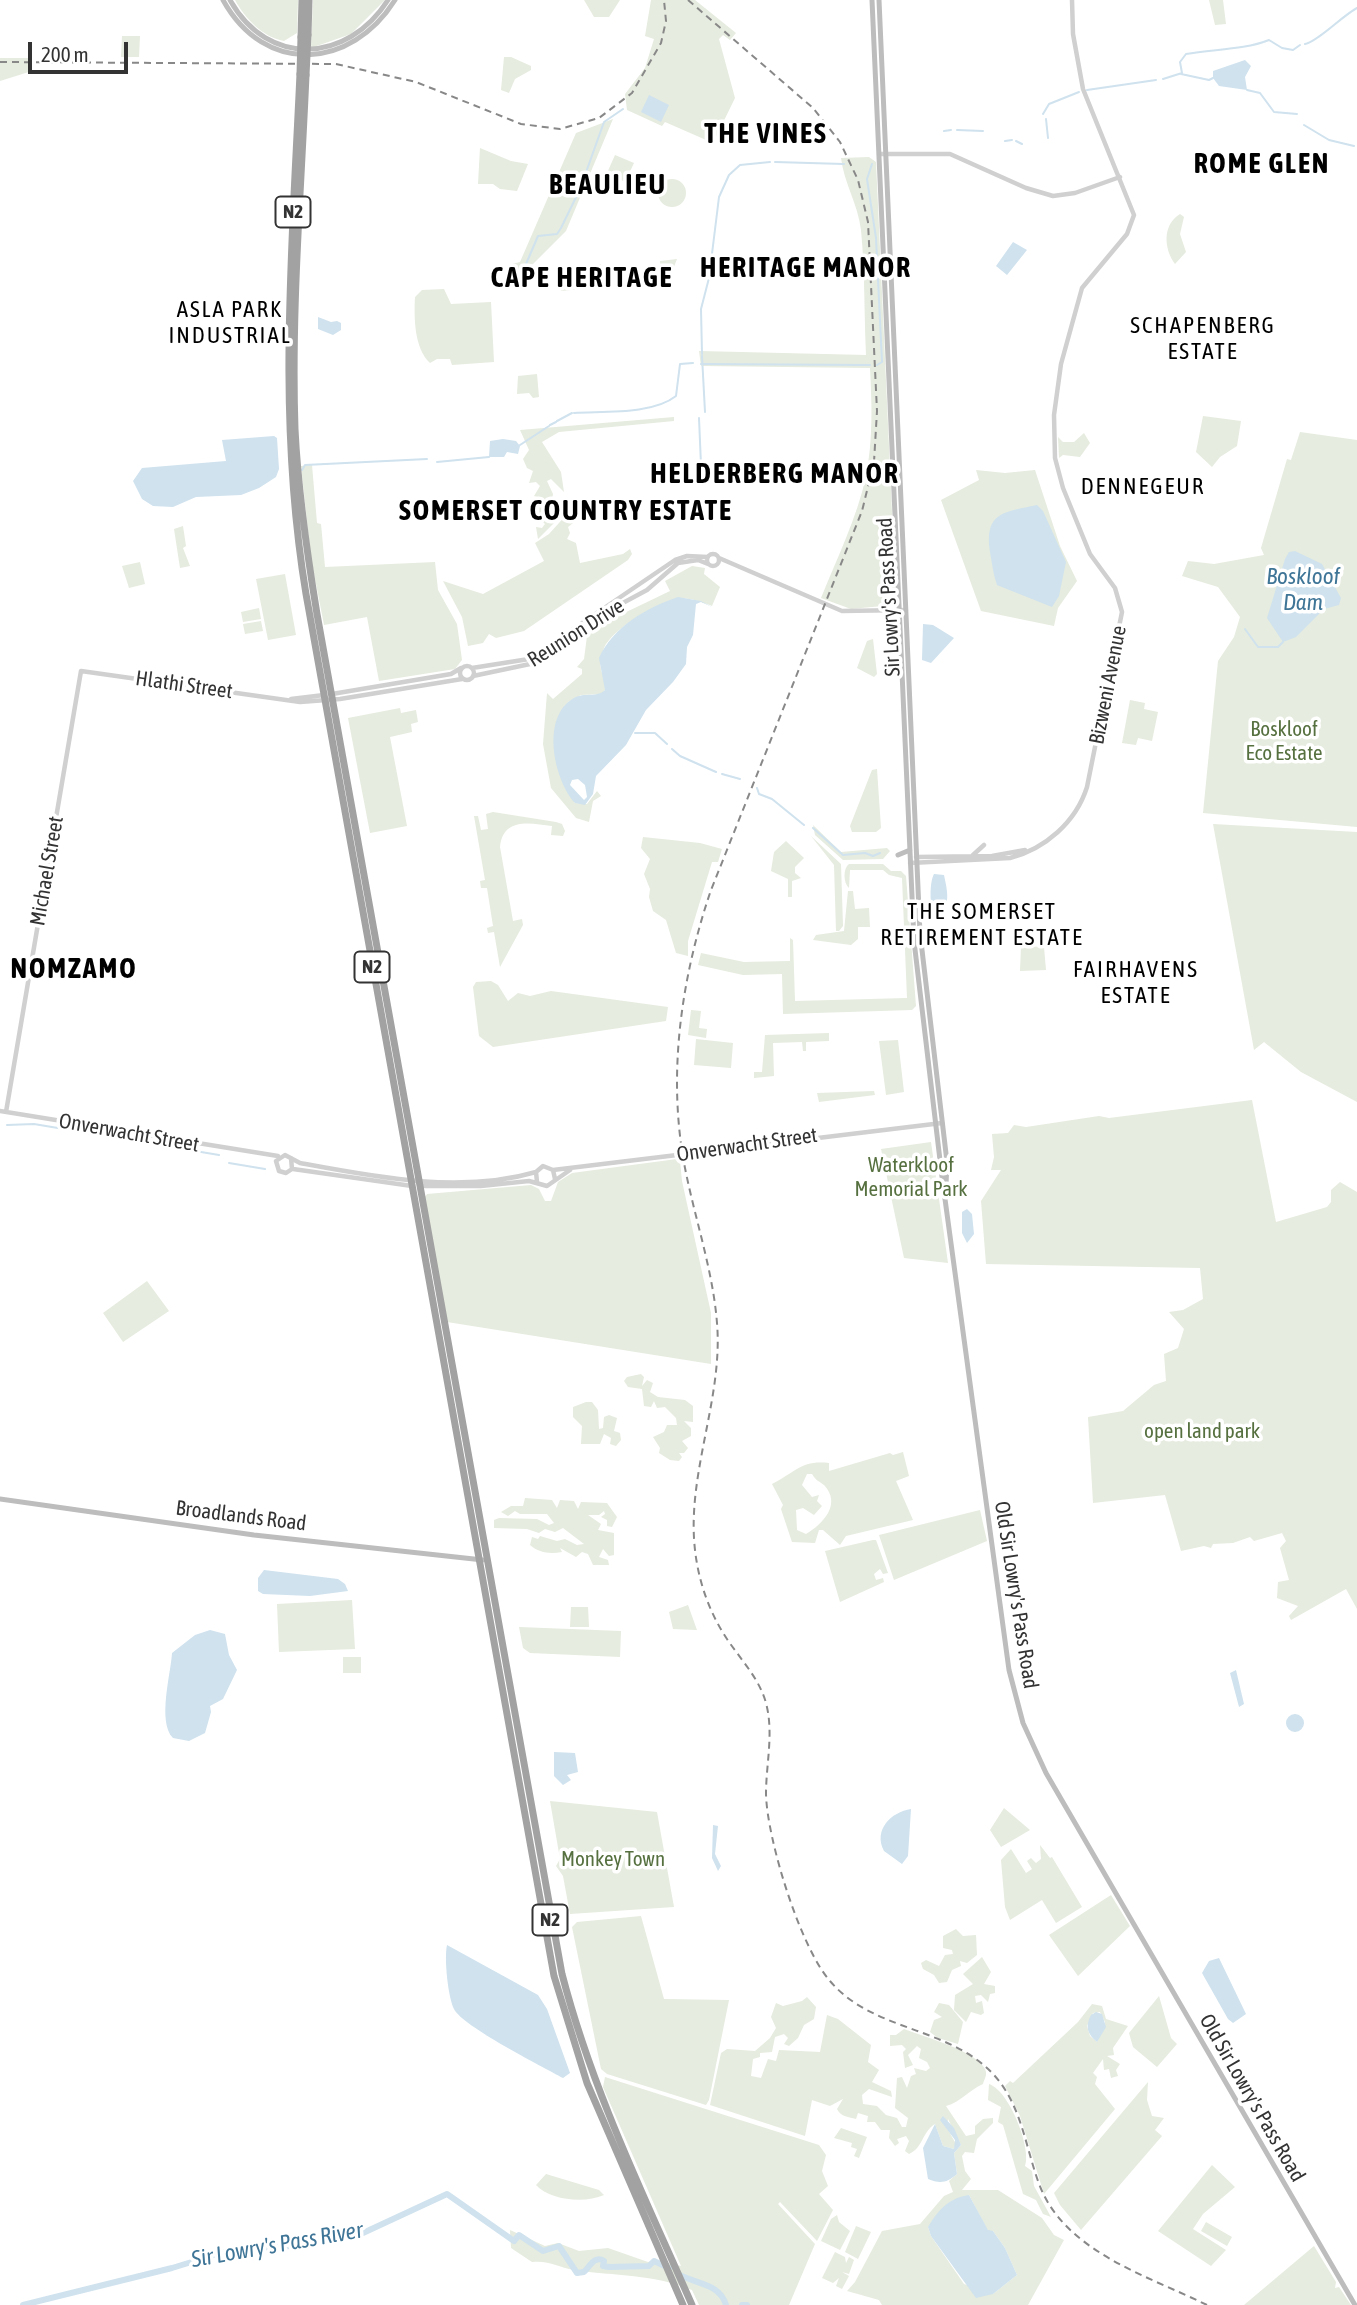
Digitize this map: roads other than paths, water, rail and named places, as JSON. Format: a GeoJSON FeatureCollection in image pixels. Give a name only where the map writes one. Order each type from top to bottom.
{"type":"FeatureCollection","features":[{"type":"Feature","properties":{"kind":"highway","name":"N2"},"geometry":{"type":"LineString","coordinates":[[302,0],[304,36],[295,338],[295,430],[306,543],[329,697],[482,1560],[552,1933],[568,1999],[602,2101],[692,2305]]}},
{"type":"Feature","properties":{"kind":"highway","name":"N2"},"geometry":{"type":"LineString","coordinates":[[304,36],[309,0]]}},
{"type":"Feature","properties":{"kind":"highway","name":"N2"},"geometry":{"type":"LineString","coordinates":[[482,1560],[554,1976],[589,2089],[684,2305]]}},
{"type":"Feature","properties":{"kind":"main road"},"geometry":{"type":"LineString","coordinates":[[223,0],[241,26],[259,41],[286,52],[312,55],[336,51],[362,38],[380,22],[395,0]]}},
{"type":"Feature","properties":{"kind":"main road"},"geometry":{"type":"LineString","coordinates":[[230,0],[242,19],[262,35],[277,44],[305,49],[327,47],[351,38],[374,20],[388,0]]}},
{"type":"Feature","properties":{"kind":"main road","name":"Sir Lowry's Pass Road"},"geometry":{"type":"LineString","coordinates":[[872,0],[882,154],[912,858],[922,1016],[947,1162],[945,1191]]}},
{"type":"Feature","properties":{"kind":"main road","name":"Sir Lowry's Pass Road"},"geometry":{"type":"LineString","coordinates":[[878,0],[882,154]]}},
{"type":"Feature","properties":{"kind":"main road"},"geometry":{"type":"LineString","coordinates":[[898,855],[912,858]]}},
{"type":"Feature","properties":{"kind":"main road","name":"Sir Lowry's Pass Road"},"geometry":{"type":"LineString","coordinates":[[912,858],[939,1123]]}},
{"type":"Feature","properties":{"kind":"main road","name":"Old Sir Lowry's Pass Road"},"geometry":{"type":"LineString","coordinates":[[945,1191],[1002,1630],[1023,1723],[1062,1801],[1355,2305]]}},
{"type":"Feature","properties":{"kind":"main road","name":"Broadlands Road"},"geometry":{"type":"LineString","coordinates":[[0,1499],[254,1535],[482,1560]]}},
{"type":"Feature","properties":{"kind":"street","name":"Bizweni Avenue"},"geometry":{"type":"LineString","coordinates":[[912,858],[1001,859],[1033,848],[1062,828],[1084,795],[1121,626],[1118,595],[1090,554],[1060,479],[1055,457],[1054,422],[1061,365],[1084,283],[1125,238],[1132,225],[1133,212],[1083,89],[1073,34],[1072,0]]}},
{"type":"Feature","properties":{"kind":"street"},"geometry":{"type":"LineString","coordinates":[[882,154],[950,154],[1032,191],[1053,195],[1072,194],[1119,177]]}},
{"type":"Feature","properties":{"kind":"street"},"geometry":{"type":"LineString","coordinates":[[725,563],[717,565],[708,561],[713,554],[725,563],[842,611],[903,611]]}},
{"type":"Feature","properties":{"kind":"street","name":"Reunion Drive"},"geometry":{"type":"LineString","coordinates":[[472,668],[529,659],[675,560],[687,556],[708,561]]}},
{"type":"Feature","properties":{"kind":"street"},"geometry":{"type":"LineString","coordinates":[[717,565],[719,558]]}},
{"type":"Feature","properties":{"kind":"street","name":"Reunion Drive"},"geometry":{"type":"LineString","coordinates":[[473,676],[532,663],[580,626],[647,590],[678,563],[708,561]]}},
{"type":"Feature","properties":{"kind":"street"},"geometry":{"type":"LineString","coordinates":[[466,666],[472,668],[473,676],[469,680],[329,697],[451,674],[466,666]]}},
{"type":"Feature","properties":{"kind":"street"},"geometry":{"type":"LineString","coordinates":[[461,668],[462,679]]}},
{"type":"Feature","properties":{"kind":"street","name":"Hlathi Street"},"geometry":{"type":"LineString","coordinates":[[81,671],[286,700],[329,697]]}},
{"type":"Feature","properties":{"kind":"street","name":"Michael Street"},"geometry":{"type":"LineString","coordinates":[[3,1112],[81,671]]}},
{"type":"Feature","properties":{"kind":"street"},"geometry":{"type":"LineString","coordinates":[[962,856],[977,854],[984,845]]}},
{"type":"Feature","properties":{"kind":"street","name":"Bizweni Avenue"},"geometry":{"type":"LineString","coordinates":[[912,858],[1000,856],[1033,848]]}},
{"type":"Feature","properties":{"kind":"street","name":"Onverwacht Street"},"geometry":{"type":"LineString","coordinates":[[3,1112],[258,1155],[279,1156]]}},
{"type":"Feature","properties":{"kind":"street","name":"Onverwacht Street"},"geometry":{"type":"LineString","coordinates":[[553,1170],[805,1137],[939,1123]]}},
{"type":"Feature","properties":{"kind":"street"},"geometry":{"type":"LineString","coordinates":[[554,1180],[553,1170],[543,1166],[536,1172],[481,1180],[414,1183],[314,1166],[285,1154],[279,1156],[276,1165],[282,1173],[292,1169],[414,1183],[537,1182],[547,1186],[572,1169]]}},
{"type":"Feature","properties":{"kind":"street","name":"Onverwacht Street"},"geometry":{"type":"LineString","coordinates":[[258,1155],[276,1165]]}},
{"type":"Feature","properties":{"kind":"street"},"geometry":{"type":"LineString","coordinates":[[292,1158],[292,1169]]}},
{"type":"Feature","properties":{"kind":"street"},"geometry":{"type":"LineString","coordinates":[[536,1172],[537,1182]]}},
{"type":"Feature","properties":{"kind":"water"},"geometry":{"type":"Polygon","coordinates":[[[1245,60],[1251,66],[1245,77],[1247,90],[1219,86],[1213,78],[1213,71],[1245,60]]]}},
{"type":"Feature","properties":{"kind":"water"},"geometry":{"type":"Polygon","coordinates":[[[649,95],[669,105],[661,122],[641,112],[649,95]]]}},
{"type":"Feature","properties":{"kind":"water"},"geometry":{"type":"Polygon","coordinates":[[[1013,242],[1027,250],[1007,275],[996,266],[1013,242]]]}},
{"type":"Feature","properties":{"kind":"water"},"geometry":{"type":"Polygon","coordinates":[[[318,317],[341,323],[341,330],[333,335],[318,329],[318,317]]]}},
{"type":"Feature","properties":{"kind":"water"},"geometry":{"type":"Polygon","coordinates":[[[274,436],[277,438],[279,469],[276,477],[241,495],[196,497],[173,507],[153,506],[142,499],[133,481],[142,468],[226,461],[222,440],[274,436]]]}},
{"type":"Feature","properties":{"kind":"water"},"geometry":{"type":"Polygon","coordinates":[[[490,441],[516,441],[520,446],[518,454],[507,452],[504,457],[489,457],[490,441]]]}},
{"type":"Feature","properties":{"kind":"water"},"geometry":{"type":"Polygon","coordinates":[[[1037,505],[1043,511],[1066,562],[1059,596],[1052,607],[997,585],[990,552],[990,529],[999,516],[1037,505]]]}},
{"type":"Feature","properties":{"kind":"water","name":"Boskloof Dam"},"geometry":{"type":"Polygon","coordinates":[[[1295,551],[1322,564],[1341,598],[1339,605],[1324,609],[1296,637],[1283,642],[1267,618],[1285,559],[1289,552],[1295,551]]]}},
{"type":"Feature","properties":{"kind":"water"},"geometry":{"type":"Polygon","coordinates":[[[678,597],[701,601],[712,607],[701,602],[696,604],[693,635],[687,647],[686,664],[646,710],[626,745],[596,776],[593,794],[585,805],[575,803],[561,780],[556,765],[554,734],[557,719],[563,707],[574,698],[598,694],[605,690],[599,658],[605,647],[632,620],[678,597]],[[578,779],[572,780],[570,785],[584,800],[587,797],[585,785],[578,779]]]}},
{"type":"Feature","properties":{"kind":"water"},"geometry":{"type":"Polygon","coordinates":[[[923,624],[933,625],[954,638],[931,663],[922,660],[923,624]]]}},
{"type":"Feature","properties":{"kind":"water"},"geometry":{"type":"Polygon","coordinates":[[[934,874],[944,875],[947,892],[947,903],[937,918],[934,918],[931,902],[934,874]]]}},
{"type":"Feature","properties":{"kind":"water"},"geometry":{"type":"Polygon","coordinates":[[[967,1209],[972,1214],[974,1234],[967,1243],[962,1233],[962,1212],[967,1209]]]}},
{"type":"Feature","properties":{"kind":"water"},"geometry":{"type":"Polygon","coordinates":[[[264,1570],[338,1579],[345,1584],[348,1591],[310,1596],[263,1594],[258,1591],[258,1578],[264,1570]]]}},
{"type":"Feature","properties":{"kind":"water"},"geometry":{"type":"Polygon","coordinates":[[[210,1630],[225,1634],[229,1655],[237,1670],[223,1699],[210,1706],[205,1733],[189,1741],[173,1738],[168,1731],[165,1709],[172,1653],[195,1635],[210,1630]]]}},
{"type":"Feature","properties":{"kind":"water"},"geometry":{"type":"Polygon","coordinates":[[[1236,1670],[1244,1704],[1239,1707],[1230,1673],[1236,1670]]]}},
{"type":"Feature","properties":{"kind":"water"},"geometry":{"type":"Polygon","coordinates":[[[1295,1714],[1301,1717],[1304,1723],[1301,1729],[1295,1732],[1289,1729],[1286,1723],[1289,1717],[1295,1714]]]}},
{"type":"Feature","properties":{"kind":"water"},"geometry":{"type":"Polygon","coordinates":[[[554,1752],[575,1753],[578,1772],[567,1775],[571,1780],[563,1785],[554,1776],[554,1752]]]}},
{"type":"Feature","properties":{"kind":"water"},"geometry":{"type":"Polygon","coordinates":[[[911,1809],[908,1856],[902,1864],[884,1851],[881,1843],[882,1829],[891,1818],[911,1809]]]}},
{"type":"Feature","properties":{"kind":"water"},"geometry":{"type":"Polygon","coordinates":[[[713,1825],[718,1826],[715,1854],[721,1866],[718,1871],[712,1858],[713,1825]]]}},
{"type":"Feature","properties":{"kind":"water"},"geometry":{"type":"Polygon","coordinates":[[[447,1945],[538,1995],[547,2009],[570,2073],[563,2078],[504,2046],[460,2016],[454,2009],[450,1996],[446,1968],[447,1945]]]}},
{"type":"Feature","properties":{"kind":"water"},"geometry":{"type":"Polygon","coordinates":[[[1219,1958],[1246,2014],[1233,2023],[1228,2019],[1202,1973],[1209,1961],[1219,1958]]]}},
{"type":"Feature","properties":{"kind":"water"},"geometry":{"type":"Polygon","coordinates":[[[1096,2012],[1102,2014],[1106,2027],[1097,2042],[1089,2033],[1088,2026],[1091,2015],[1096,2012]]]}},
{"type":"Feature","properties":{"kind":"water"},"geometry":{"type":"Polygon","coordinates":[[[943,2116],[954,2128],[961,2145],[954,2153],[957,2174],[940,2182],[928,2179],[923,2148],[935,2124],[943,2146],[954,2149],[955,2140],[940,2120],[943,2116]]]}},
{"type":"Feature","properties":{"kind":"water"},"geometry":{"type":"Polygon","coordinates":[[[969,2195],[988,2230],[993,2231],[1005,2248],[1017,2275],[993,2294],[976,2298],[931,2236],[928,2227],[945,2205],[969,2195]]]}},
{"type":"Feature","properties":{"kind":"waterway"},"geometry":{"type":"LineString","coordinates":[[1305,44],[1316,39],[1357,8]]}},
{"type":"Feature","properties":{"kind":"waterway"},"geometry":{"type":"LineString","coordinates":[[1163,79],[1182,73],[1180,62],[1186,54],[1239,48],[1269,40],[1282,48],[1293,50],[1300,45]]}},
{"type":"Feature","properties":{"kind":"waterway"},"geometry":{"type":"LineString","coordinates":[[1181,74],[1209,80],[1213,78]]}},
{"type":"Feature","properties":{"kind":"waterway"},"geometry":{"type":"LineString","coordinates":[[1087,90],[1156,80]]}},
{"type":"Feature","properties":{"kind":"waterway"},"geometry":{"type":"LineString","coordinates":[[1247,90],[1260,93],[1274,112],[1297,114]]}},
{"type":"Feature","properties":{"kind":"waterway"},"geometry":{"type":"LineString","coordinates":[[1043,114],[1049,104],[1079,92]]}},
{"type":"Feature","properties":{"kind":"waterway"},"geometry":{"type":"LineString","coordinates":[[523,271],[538,236],[557,234],[561,228],[580,189],[604,122],[623,109]]}},
{"type":"Feature","properties":{"kind":"waterway"},"geometry":{"type":"LineString","coordinates":[[1046,119],[1048,138]]}},
{"type":"Feature","properties":{"kind":"waterway"},"geometry":{"type":"LineString","coordinates":[[1304,125],[1329,140],[1354,146]]}},
{"type":"Feature","properties":{"kind":"waterway"},"geometry":{"type":"LineString","coordinates":[[944,131],[951,130]]}},
{"type":"Feature","properties":{"kind":"waterway"},"geometry":{"type":"LineString","coordinates":[[957,130],[983,131]]}},
{"type":"Feature","properties":{"kind":"waterway"},"geometry":{"type":"LineString","coordinates":[[1005,141],[1012,140]]}},
{"type":"Feature","properties":{"kind":"waterway"},"geometry":{"type":"LineString","coordinates":[[1016,141],[1022,144]]}},
{"type":"Feature","properties":{"kind":"waterway"},"geometry":{"type":"LineString","coordinates":[[702,354],[701,309],[709,278],[719,197],[729,175],[740,165],[770,162]]}},
{"type":"Feature","properties":{"kind":"waterway"},"geometry":{"type":"LineString","coordinates":[[775,162],[844,164]]}},
{"type":"Feature","properties":{"kind":"waterway"},"geometry":{"type":"LineString","coordinates":[[872,164],[867,179],[876,238],[882,362],[877,365]]}},
{"type":"Feature","properties":{"kind":"waterway"},"geometry":{"type":"LineString","coordinates":[[702,356],[705,412]]}},
{"type":"Feature","properties":{"kind":"waterway"},"geometry":{"type":"LineString","coordinates":[[574,413],[627,411],[666,402],[676,396],[680,364],[693,363]]}},
{"type":"Feature","properties":{"kind":"waterway"},"geometry":{"type":"LineString","coordinates":[[701,364],[870,365]]}},
{"type":"Feature","properties":{"kind":"waterway"},"geometry":{"type":"LineString","coordinates":[[557,421],[572,413]]}},
{"type":"Feature","properties":{"kind":"waterway"},"geometry":{"type":"LineString","coordinates":[[699,418],[701,465]]}},
{"type":"Feature","properties":{"kind":"waterway"},"geometry":{"type":"LineString","coordinates":[[550,425],[556,422]]}},
{"type":"Feature","properties":{"kind":"waterway"},"geometry":{"type":"LineString","coordinates":[[520,445],[549,426]]}},
{"type":"Feature","properties":{"kind":"waterway"},"geometry":{"type":"LineString","coordinates":[[437,462],[489,457]]}},
{"type":"Feature","properties":{"kind":"waterway"},"geometry":{"type":"LineString","coordinates":[[302,470],[305,465],[427,459]]}},
{"type":"Feature","properties":{"kind":"waterway"},"geometry":{"type":"LineString","coordinates":[[1245,629],[1258,647],[1278,647],[1283,642]]}},
{"type":"Feature","properties":{"kind":"waterway"},"geometry":{"type":"LineString","coordinates":[[635,733],[655,733],[667,744]]}},
{"type":"Feature","properties":{"kind":"waterway"},"geometry":{"type":"LineString","coordinates":[[672,749],[680,756],[716,772]]}},
{"type":"Feature","properties":{"kind":"waterway"},"geometry":{"type":"LineString","coordinates":[[722,774],[740,779]]}},
{"type":"Feature","properties":{"kind":"waterway"},"geometry":{"type":"LineString","coordinates":[[757,788],[759,794],[772,799],[804,825]]}},
{"type":"Feature","properties":{"kind":"waterway"},"geometry":{"type":"LineString","coordinates":[[813,828],[843,855],[865,853],[873,856],[880,853]]}},
{"type":"Feature","properties":{"kind":"waterway"},"geometry":{"type":"LineString","coordinates":[[7,1125],[34,1124],[219,1155]]}},
{"type":"Feature","properties":{"kind":"waterway"},"geometry":{"type":"LineString","coordinates":[[229,1163],[265,1169]]}},
{"type":"Feature","properties":{"kind":"waterway","name":"Sir Lowry's Pass River"},"geometry":{"type":"LineString","coordinates":[[23,2305],[172,2268],[234,2249],[293,2246],[363,2233],[447,2194],[514,2241],[519,2235],[543,2251],[559,2246],[577,2273],[584,2272],[598,2259],[604,2261],[603,2266],[609,2267],[649,2266],[654,2261],[669,2268]]}},
{"type":"Feature","properties":{"kind":"waterway","name":"Sir Lowry's Pass River"},"geometry":{"type":"LineString","coordinates":[[678,2274],[713,2288],[726,2305]]}},
{"type":"Feature","properties":{"kind":"waterway","name":"Sir Lowry's Pass River"},"geometry":{"type":"LineString","coordinates":[[742,2305],[747,2305]]}},
{"type":"Feature","properties":{"kind":"railway"},"geometry":{"type":"LineString","coordinates":[[0,62],[336,64],[416,82],[521,124],[560,129],[599,118],[632,93],[661,43],[666,21],[664,0]]}},
{"type":"Feature","properties":{"kind":"railway"},"geometry":{"type":"LineString","coordinates":[[688,0],[813,108],[840,142],[858,180],[868,222],[877,411],[874,462],[862,511],[711,890],[685,992],[677,1063],[680,1133],[685,1168],[712,1284],[718,1350],[694,1511],[695,1551],[700,1578],[720,1628],[754,1677],[766,1703],[770,1737],[766,1794],[772,1837],[787,1892],[807,1944],[830,1981],[848,1998],[867,2010],[934,2037],[976,2059],[994,2075],[1010,2099],[1038,2181],[1050,2205],[1066,2226],[1109,2258],[1207,2305]]}},
{"type":"Feature","properties":{"kind":"district","name":"THE VINES"},"geometry":{"type":"Point","coordinates":[766,134]}},
{"type":"Feature","properties":{"kind":"district","name":"ROME GLEN"},"geometry":{"type":"Point","coordinates":[1262,164]}},
{"type":"Feature","properties":{"kind":"district","name":"BEAULIEU"},"geometry":{"type":"Point","coordinates":[608,185]}},
{"type":"Feature","properties":{"kind":"district","name":"HERITAGE MANOR"},"geometry":{"type":"Point","coordinates":[806,268]}},
{"type":"Feature","properties":{"kind":"district","name":"CAPE HERITAGE"},"geometry":{"type":"Point","coordinates":[582,278]}},
{"type":"Feature","properties":{"kind":"district","name":"ASLA PARK INDUSTRIAL"},"geometry":{"type":"Point","coordinates":[230,323]}},
{"type":"Feature","properties":{"kind":"district","name":"SCHAPENBERG ESTATE"},"geometry":{"type":"Point","coordinates":[1203,339]}},
{"type":"Feature","properties":{"kind":"district","name":"HELDERBERG MANOR"},"geometry":{"type":"Point","coordinates":[775,474]}},
{"type":"Feature","properties":{"kind":"district","name":"DENNEGEUR"},"geometry":{"type":"Point","coordinates":[1143,487]}},
{"type":"Feature","properties":{"kind":"district","name":"SOMERSET COUNTRY ESTATE"},"geometry":{"type":"Point","coordinates":[566,511]}},
{"type":"Feature","properties":{"kind":"district","name":"THE SOMERSET RETIREMENT ESTATE"},"geometry":{"type":"Point","coordinates":[982,925]}},
{"type":"Feature","properties":{"kind":"district","name":"NOMZAMO"},"geometry":{"type":"Point","coordinates":[74,969]}},
{"type":"Feature","properties":{"kind":"district","name":"FAIRHAVENS ESTATE"},"geometry":{"type":"Point","coordinates":[1136,983]}},
{"type":"Feature","properties":{"kind":"park label","name":"Boskloof Eco Estate"},"geometry":{"type":"Point","coordinates":[1284,741]}},
{"type":"Feature","properties":{"kind":"park label","name":"Waterkloof Memorial Park"},"geometry":{"type":"Point","coordinates":[911,1177]}},
{"type":"Feature","properties":{"kind":"park label","name":"open land park"},"geometry":{"type":"Point","coordinates":[1202,1431]}},
{"type":"Feature","properties":{"kind":"park label","name":"Monkey Town"},"geometry":{"type":"Point","coordinates":[613,1859]}}]}
